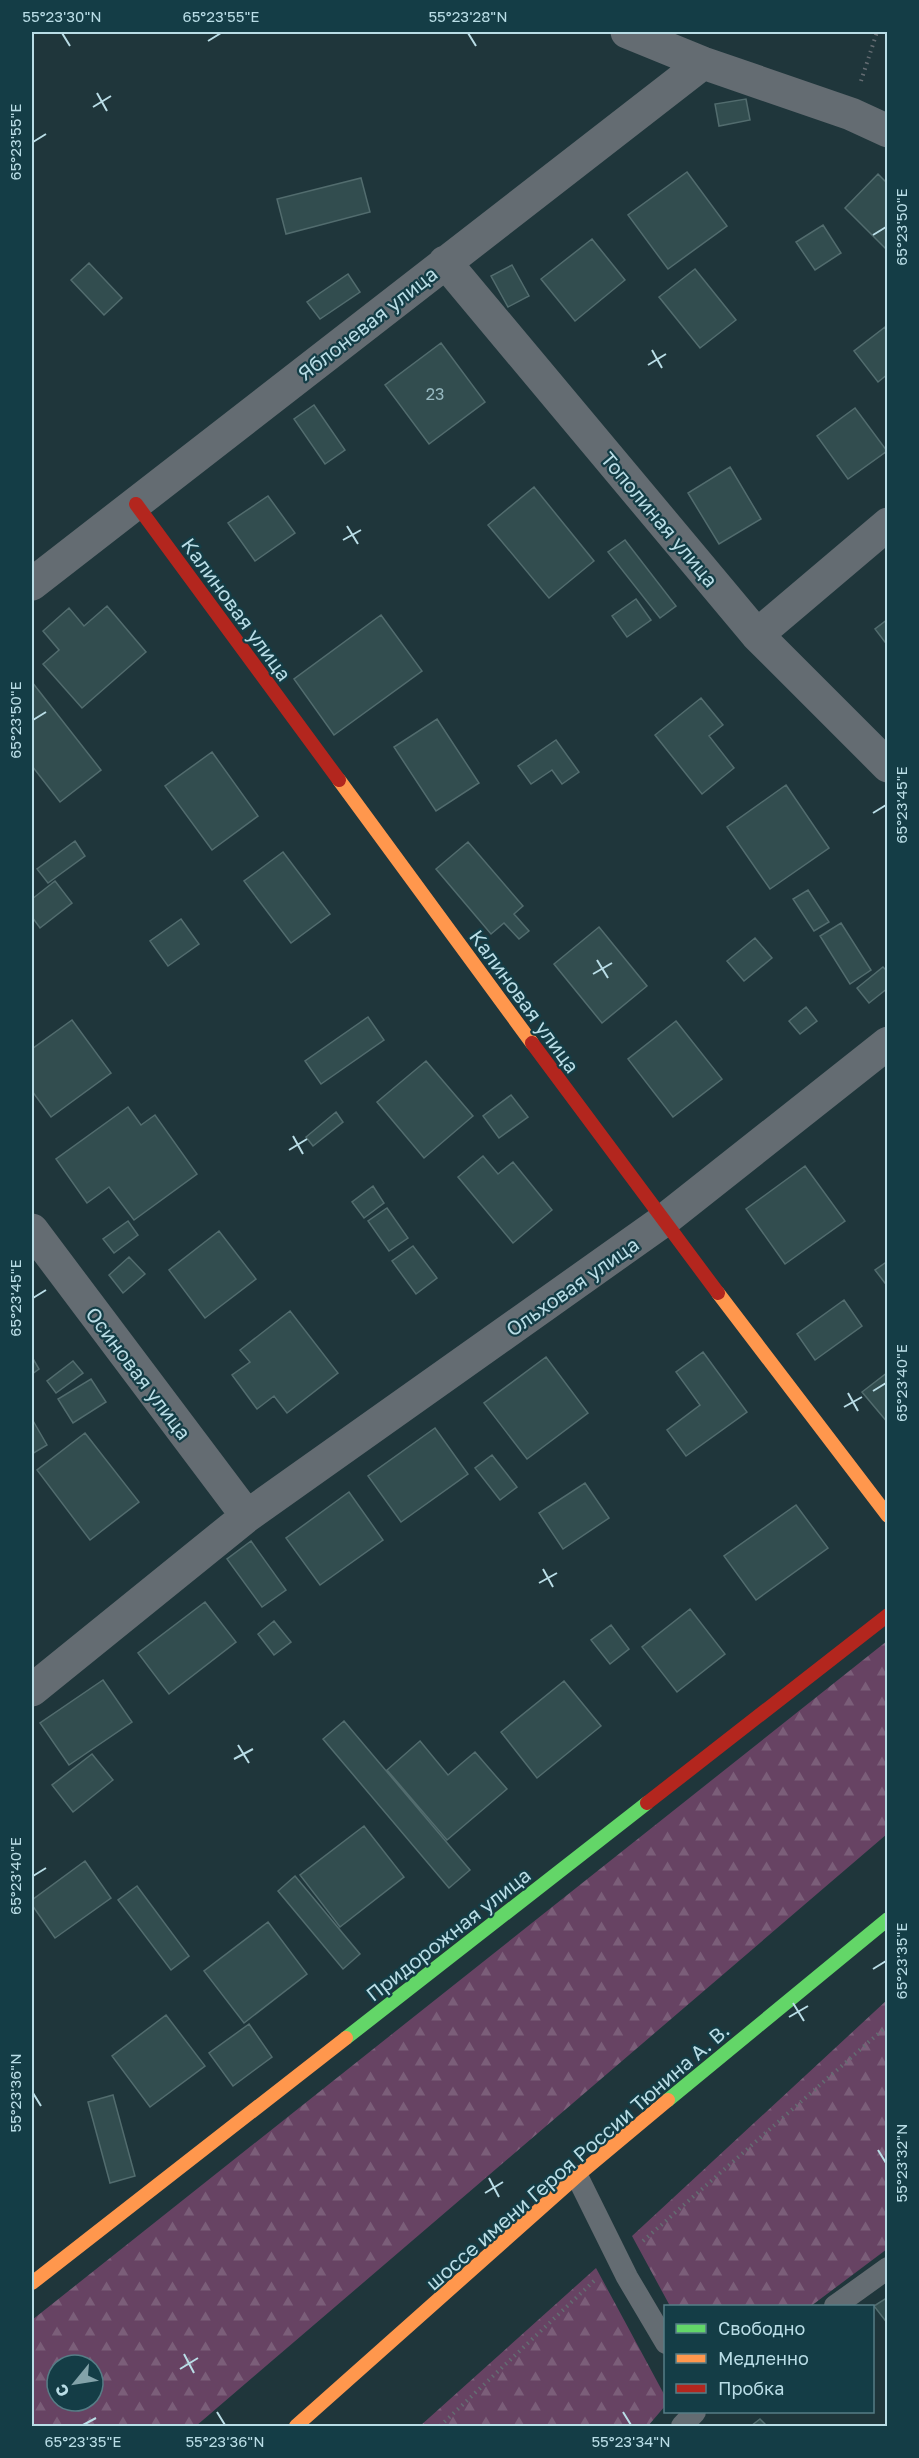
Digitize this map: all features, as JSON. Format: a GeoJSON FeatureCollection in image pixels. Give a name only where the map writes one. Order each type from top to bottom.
{"type":"FeatureCollection","features":[{"type":"Feature","properties":{"kind":"street"},"geometry":{"type":"LineString","coordinates":[[627,32],[703,63],[851,114],[888,131]]}},
{"type":"Feature","properties":{"kind":"street","name":"Яблоневая улица"},"geometry":{"type":"LineString","coordinates":[[32,584],[703,63]]}},
{"type":"Feature","properties":{"kind":"street","name":"Тополиная улица"},"geometry":{"type":"LineString","coordinates":[[445,262],[757,635],[888,766]]}},
{"type":"Feature","properties":{"kind":"street","name":"Калиновая улица"},"geometry":{"type":"LineString","coordinates":[[136,504],[663,1221],[888,1516]]}},
{"type":"Feature","properties":{"kind":"street"},"geometry":{"type":"LineString","coordinates":[[757,635],[888,524]]}},
{"type":"Feature","properties":{"kind":"street","name":"Ольховая улица"},"geometry":{"type":"LineString","coordinates":[[32,1690],[247,1516],[663,1221],[888,1043]]}},
{"type":"Feature","properties":{"kind":"street","name":"Осиновая улица"},"geometry":{"type":"LineString","coordinates":[[32,1230],[247,1516]]}},
{"type":"Feature","properties":{"kind":"street","name":"Придорожная улица"},"geometry":{"type":"LineString","coordinates":[[32,2283],[888,1615]]}},
{"type":"Feature","properties":{"kind":"street","name":"шоссе имени Героя России Тюнина А. В."},"geometry":{"type":"LineString","coordinates":[[296,2427],[577,2176],[888,1919]]}},
{"type":"Feature","properties":{"kind":"lane"},"geometry":{"type":"LineString","coordinates":[[577,2176],[620,2262],[664,2339]]}},
{"type":"Feature","properties":{"kind":"lane"},"geometry":{"type":"LineString","coordinates":[[838,2305],[888,2268]]}},
{"type":"Feature","properties":{"kind":"lane"},"geometry":{"type":"LineString","coordinates":[[682,2427],[694,2413]]}},
{"type":"Feature","properties":{"kind":"path"},"geometry":{"type":"LineString","coordinates":[[851,114],[877,32]]}},
{"type":"Feature","properties":{"kind":"path"},"geometry":{"type":"LineString","coordinates":[[440,2427],[590,2284],[620,2262],[888,2025]]}},
{"type":"Feature","properties":{"kind":"green space"},"geometry":{"type":"Polygon","coordinates":[[[887,1641],[887,1834],[196,2426],[32,2426],[32,2320],[887,1641]]]}},
{"type":"Feature","properties":{"kind":"green space"},"geometry":{"type":"Polygon","coordinates":[[[887,2000],[887,2249],[812,2305],[669,2305],[632,2236],[887,2000]]]}},
{"type":"Feature","properties":{"kind":"green space"},"geometry":{"type":"Polygon","coordinates":[[[596,2268],[664,2394],[664,2407],[648,2426],[420,2426],[596,2268]]]}},
{"type":"Feature","properties":{"kind":"building"},"geometry":{"type":"Polygon","coordinates":[[[746,99],[750,120],[719,126],[715,104],[746,99]]]}},
{"type":"Feature","properties":{"kind":"building"},"geometry":{"type":"Polygon","coordinates":[[[687,172],[727,226],[668,269],[628,215],[687,172]]]}},
{"type":"Feature","properties":{"kind":"building"},"geometry":{"type":"Polygon","coordinates":[[[878,174],[888,184],[888,251],[845,208],[878,174]]]}},
{"type":"Feature","properties":{"kind":"building"},"geometry":{"type":"Polygon","coordinates":[[[361,178],[370,212],[286,234],[277,199],[361,178]]]}},
{"type":"Feature","properties":{"kind":"building"},"geometry":{"type":"Polygon","coordinates":[[[823,225],[841,253],[815,270],[796,242],[823,225]]]}},
{"type":"Feature","properties":{"kind":"building"},"geometry":{"type":"Polygon","coordinates":[[[592,239],[625,280],[575,321],[541,279],[592,239]]]}},
{"type":"Feature","properties":{"kind":"building"},"geometry":{"type":"Polygon","coordinates":[[[89,263],[122,298],[104,315],[71,280],[89,263]]]}},
{"type":"Feature","properties":{"kind":"building"},"geometry":{"type":"Polygon","coordinates":[[[512,265],[529,296],[508,307],[491,276],[512,265]]]}},
{"type":"Feature","properties":{"kind":"building"},"geometry":{"type":"Polygon","coordinates":[[[695,269],[736,320],[700,348],[659,297],[695,269]]]}},
{"type":"Feature","properties":{"kind":"building"},"geometry":{"type":"Polygon","coordinates":[[[348,274],[360,292],[320,319],[307,302],[348,274]]]}},
{"type":"Feature","properties":{"kind":"building"},"geometry":{"type":"Polygon","coordinates":[[[885,327],[888,331],[888,374],[878,382],[854,351],[885,327]]]}},
{"type":"Feature","properties":{"kind":"building"},"geometry":{"type":"Polygon","coordinates":[[[441,343],[485,402],[429,444],[385,385],[441,343]]]}},
{"type":"Feature","properties":{"kind":"building"},"geometry":{"type":"Polygon","coordinates":[[[314,405],[345,450],[325,464],[294,419],[314,405]]]}},
{"type":"Feature","properties":{"kind":"building"},"geometry":{"type":"Polygon","coordinates":[[[855,408],[887,451],[848,479],[817,436],[855,408]]]}},
{"type":"Feature","properties":{"kind":"building"},"geometry":{"type":"Polygon","coordinates":[[[730,467],[761,519],[719,544],[688,493],[730,467]]]}},
{"type":"Feature","properties":{"kind":"building"},"geometry":{"type":"Polygon","coordinates":[[[534,487],[594,561],[549,598],[488,525],[534,487]]]}},
{"type":"Feature","properties":{"kind":"building"},"geometry":{"type":"Polygon","coordinates":[[[268,496],[295,533],[255,561],[228,523],[268,496]]]}},
{"type":"Feature","properties":{"kind":"building"},"geometry":{"type":"Polygon","coordinates":[[[625,540],[676,606],[660,618],[608,552],[625,540]]]}},
{"type":"Feature","properties":{"kind":"building"},"geometry":{"type":"Polygon","coordinates":[[[636,599],[651,620],[627,637],[612,616],[636,599]]]}},
{"type":"Feature","properties":{"kind":"building"},"geometry":{"type":"Polygon","coordinates":[[[107,606],[146,652],[82,708],[43,664],[59,650],[43,631],[69,608],[84,626],[107,606]]]}},
{"type":"Feature","properties":{"kind":"building"},"geometry":{"type":"Polygon","coordinates":[[[381,615],[422,671],[334,735],[294,679],[381,615]]]}},
{"type":"Feature","properties":{"kind":"building"},"geometry":{"type":"Polygon","coordinates":[[[888,619],[888,646],[875,629],[888,619]]]}},
{"type":"Feature","properties":{"kind":"building"},"geometry":{"type":"Polygon","coordinates":[[[32,682],[101,770],[60,802],[32,766],[32,682]]]}},
{"type":"Feature","properties":{"kind":"building"},"geometry":{"type":"Polygon","coordinates":[[[701,698],[723,725],[709,736],[734,768],[702,794],[655,735],[701,698]]]}},
{"type":"Feature","properties":{"kind":"building"},"geometry":{"type":"Polygon","coordinates":[[[437,719],[479,783],[436,811],[394,747],[437,719]]]}},
{"type":"Feature","properties":{"kind":"building"},"geometry":{"type":"Polygon","coordinates":[[[556,740],[579,772],[562,784],[552,770],[531,784],[518,766],[556,740]]]}},
{"type":"Feature","properties":{"kind":"building"},"geometry":{"type":"Polygon","coordinates":[[[212,752],[258,816],[212,850],[165,786],[212,752]]]}},
{"type":"Feature","properties":{"kind":"building"},"geometry":{"type":"Polygon","coordinates":[[[786,785],[829,848],[770,889],[727,827],[786,785]]]}},
{"type":"Feature","properties":{"kind":"building"},"geometry":{"type":"Polygon","coordinates":[[[75,841],[85,856],[48,883],[37,869],[75,841]]]}},
{"type":"Feature","properties":{"kind":"building"},"geometry":{"type":"Polygon","coordinates":[[[468,842],[523,906],[514,914],[529,931],[519,939],[504,923],[491,934],[436,869],[468,842]]]}},
{"type":"Feature","properties":{"kind":"building"},"geometry":{"type":"Polygon","coordinates":[[[283,852],[330,914],[291,943],[244,881],[283,852]]]}},
{"type":"Feature","properties":{"kind":"building"},"geometry":{"type":"Polygon","coordinates":[[[55,881],[72,903],[40,928],[32,917],[32,899],[55,881]]]}},
{"type":"Feature","properties":{"kind":"building"},"geometry":{"type":"Polygon","coordinates":[[[808,890],[829,922],[814,931],[793,899],[808,890]]]}},
{"type":"Feature","properties":{"kind":"building"},"geometry":{"type":"Polygon","coordinates":[[[181,919],[199,944],[168,966],[150,941],[181,919]]]}},
{"type":"Feature","properties":{"kind":"building"},"geometry":{"type":"Polygon","coordinates":[[[841,923],[871,970],[850,984],[820,936],[841,923]]]}},
{"type":"Feature","properties":{"kind":"building"},"geometry":{"type":"Polygon","coordinates":[[[599,927],[647,986],[602,1023],[554,964],[599,927]]]}},
{"type":"Feature","properties":{"kind":"building"},"geometry":{"type":"Polygon","coordinates":[[[755,938],[772,958],[744,981],[727,961],[755,938]]]}},
{"type":"Feature","properties":{"kind":"building"},"geometry":{"type":"Polygon","coordinates":[[[883,967],[888,972],[888,988],[869,1003],[857,988],[883,967]]]}},
{"type":"Feature","properties":{"kind":"building"},"geometry":{"type":"Polygon","coordinates":[[[806,1007],[817,1021],[800,1034],[789,1021],[806,1007]]]}},
{"type":"Feature","properties":{"kind":"building"},"geometry":{"type":"Polygon","coordinates":[[[368,1017],[384,1040],[321,1084],[305,1061],[368,1017]]]}},
{"type":"Feature","properties":{"kind":"building"},"geometry":{"type":"Polygon","coordinates":[[[72,1020],[111,1073],[51,1117],[32,1091],[32,1049],[72,1020]]]}},
{"type":"Feature","properties":{"kind":"building"},"geometry":{"type":"Polygon","coordinates":[[[676,1021],[722,1079],[673,1117],[628,1059],[676,1021]]]}},
{"type":"Feature","properties":{"kind":"building"},"geometry":{"type":"Polygon","coordinates":[[[426,1061],[473,1116],[424,1158],[377,1102],[426,1061]]]}},
{"type":"Feature","properties":{"kind":"building"},"geometry":{"type":"Polygon","coordinates":[[[511,1095],[528,1117],[499,1138],[483,1116],[511,1095]]]}},
{"type":"Feature","properties":{"kind":"building"},"geometry":{"type":"Polygon","coordinates":[[[128,1107],[141,1125],[155,1115],[197,1174],[134,1220],[109,1187],[87,1203],[56,1159],[128,1107]]]}},
{"type":"Feature","properties":{"kind":"building"},"geometry":{"type":"Polygon","coordinates":[[[336,1112],[343,1122],[313,1146],[306,1137],[336,1112]]]}},
{"type":"Feature","properties":{"kind":"building"},"geometry":{"type":"Polygon","coordinates":[[[483,1156],[498,1174],[513,1162],[552,1210],[513,1243],[458,1177],[483,1156]]]}},
{"type":"Feature","properties":{"kind":"building"},"geometry":{"type":"Polygon","coordinates":[[[805,1166],[845,1221],[785,1264],[746,1209],[805,1166]]]}},
{"type":"Feature","properties":{"kind":"building"},"geometry":{"type":"Polygon","coordinates":[[[373,1186],[384,1203],[364,1218],[352,1202],[373,1186]]]}},
{"type":"Feature","properties":{"kind":"building"},"geometry":{"type":"Polygon","coordinates":[[[387,1208],[408,1238],[389,1251],[368,1221],[387,1208]]]}},
{"type":"Feature","properties":{"kind":"building"},"geometry":{"type":"Polygon","coordinates":[[[128,1221],[138,1235],[114,1253],[103,1239],[128,1221]]]}},
{"type":"Feature","properties":{"kind":"building"},"geometry":{"type":"Polygon","coordinates":[[[219,1231],[256,1279],[205,1318],[169,1270],[219,1231]]]}},
{"type":"Feature","properties":{"kind":"building"},"geometry":{"type":"Polygon","coordinates":[[[413,1246],[437,1278],[416,1294],[392,1261],[413,1246]]]}},
{"type":"Feature","properties":{"kind":"building"},"geometry":{"type":"Polygon","coordinates":[[[129,1257],[145,1274],[123,1293],[109,1275],[129,1257]]]}},
{"type":"Feature","properties":{"kind":"building"},"geometry":{"type":"Polygon","coordinates":[[[888,1261],[888,1287],[875,1270],[888,1261]]]}},
{"type":"Feature","properties":{"kind":"building"},"geometry":{"type":"Polygon","coordinates":[[[844,1300],[862,1326],[815,1360],[797,1334],[844,1300]]]}},
{"type":"Feature","properties":{"kind":"building"},"geometry":{"type":"Polygon","coordinates":[[[290,1311],[338,1373],[287,1413],[274,1396],[257,1409],[232,1375],[250,1362],[240,1350],[290,1311]]]}},
{"type":"Feature","properties":{"kind":"building"},"geometry":{"type":"Polygon","coordinates":[[[703,1352],[747,1412],[686,1456],[667,1430],[700,1405],[676,1372],[703,1352]]]}},
{"type":"Feature","properties":{"kind":"building"},"geometry":{"type":"Polygon","coordinates":[[[32,1357],[39,1369],[32,1374],[32,1357]]]}},
{"type":"Feature","properties":{"kind":"building"},"geometry":{"type":"Polygon","coordinates":[[[546,1357],[588,1413],[527,1459],[484,1403],[546,1357]]]}},
{"type":"Feature","properties":{"kind":"building"},"geometry":{"type":"Polygon","coordinates":[[[73,1361],[83,1373],[56,1393],[47,1381],[73,1361]]]}},
{"type":"Feature","properties":{"kind":"building"},"geometry":{"type":"Polygon","coordinates":[[[888,1372],[888,1423],[862,1392],[888,1372]]]}},
{"type":"Feature","properties":{"kind":"building"},"geometry":{"type":"Polygon","coordinates":[[[91,1379],[106,1402],[73,1423],[58,1399],[91,1379]]]}},
{"type":"Feature","properties":{"kind":"building"},"geometry":{"type":"Polygon","coordinates":[[[32,1419],[47,1445],[32,1454],[32,1419]]]}},
{"type":"Feature","properties":{"kind":"building"},"geometry":{"type":"Polygon","coordinates":[[[435,1428],[468,1474],[401,1522],[368,1476],[435,1428]]]}},
{"type":"Feature","properties":{"kind":"building"},"geometry":{"type":"Polygon","coordinates":[[[85,1433],[139,1502],[90,1540],[37,1470],[85,1433]]]}},
{"type":"Feature","properties":{"kind":"building"},"geometry":{"type":"Polygon","coordinates":[[[492,1455],[517,1487],[500,1500],[475,1468],[492,1455]]]}},
{"type":"Feature","properties":{"kind":"building"},"geometry":{"type":"Polygon","coordinates":[[[585,1483],[609,1518],[563,1549],[539,1513],[585,1483]]]}},
{"type":"Feature","properties":{"kind":"building"},"geometry":{"type":"Polygon","coordinates":[[[349,1492],[383,1540],[320,1585],[286,1538],[349,1492]]]}},
{"type":"Feature","properties":{"kind":"building"},"geometry":{"type":"Polygon","coordinates":[[[796,1505],[828,1548],[756,1600],[724,1556],[796,1505]]]}},
{"type":"Feature","properties":{"kind":"building"},"geometry":{"type":"Polygon","coordinates":[[[251,1541],[286,1590],[262,1607],[227,1559],[251,1541]]]}},
{"type":"Feature","properties":{"kind":"building"},"geometry":{"type":"Polygon","coordinates":[[[205,1602],[236,1642],[169,1694],[138,1653],[205,1602]]]}},
{"type":"Feature","properties":{"kind":"building"},"geometry":{"type":"Polygon","coordinates":[[[690,1609],[725,1654],[677,1692],[642,1647],[690,1609]]]}},
{"type":"Feature","properties":{"kind":"building"},"geometry":{"type":"Polygon","coordinates":[[[274,1621],[291,1642],[274,1655],[258,1634],[274,1621]]]}},
{"type":"Feature","properties":{"kind":"building"},"geometry":{"type":"Polygon","coordinates":[[[611,1625],[629,1649],[610,1664],[591,1640],[611,1625]]]}},
{"type":"Feature","properties":{"kind":"building"},"geometry":{"type":"Polygon","coordinates":[[[103,1680],[132,1722],[69,1765],[40,1723],[103,1680]]]}},
{"type":"Feature","properties":{"kind":"building"},"geometry":{"type":"Polygon","coordinates":[[[564,1681],[601,1726],[537,1778],[501,1732],[564,1681]]]}},
{"type":"Feature","properties":{"kind":"building"},"geometry":{"type":"Polygon","coordinates":[[[344,1721],[470,1870],[449,1888],[323,1739],[344,1721]]]}},
{"type":"Feature","properties":{"kind":"building"},"geometry":{"type":"Polygon","coordinates":[[[420,1741],[448,1775],[475,1752],[507,1789],[447,1840],[387,1770],[420,1741]]]}},
{"type":"Feature","properties":{"kind":"building"},"geometry":{"type":"Polygon","coordinates":[[[92,1754],[113,1780],[73,1812],[52,1785],[92,1754]]]}},
{"type":"Feature","properties":{"kind":"building"},"geometry":{"type":"Polygon","coordinates":[[[364,1826],[404,1877],[340,1927],[300,1875],[364,1826]]]}},
{"type":"Feature","properties":{"kind":"building"},"geometry":{"type":"Polygon","coordinates":[[[85,1861],[111,1898],[55,1938],[32,1905],[32,1900],[85,1861]]]}},
{"type":"Feature","properties":{"kind":"building"},"geometry":{"type":"Polygon","coordinates":[[[295,1876],[360,1954],[343,1969],[278,1891],[295,1876]]]}},
{"type":"Feature","properties":{"kind":"building"},"geometry":{"type":"Polygon","coordinates":[[[137,1886],[189,1956],[171,1970],[118,1900],[137,1886]]]}},
{"type":"Feature","properties":{"kind":"building"},"geometry":{"type":"Polygon","coordinates":[[[268,1922],[307,1974],[244,2023],[204,1971],[268,1922]]]}},
{"type":"Feature","properties":{"kind":"building"},"geometry":{"type":"Polygon","coordinates":[[[166,2015],[205,2066],[150,2107],[112,2056],[166,2015]]]}},
{"type":"Feature","properties":{"kind":"building"},"geometry":{"type":"Polygon","coordinates":[[[249,2024],[272,2057],[233,2086],[209,2053],[249,2024]]]}},
{"type":"Feature","properties":{"kind":"building"},"geometry":{"type":"Polygon","coordinates":[[[113,2095],[135,2176],[110,2183],[88,2102],[113,2095]]]}},
{"type":"Feature","properties":{"kind":"building"},"geometry":{"type":"Polygon","coordinates":[[[888,2297],[888,2324],[874,2306],[888,2297]]]}},
{"type":"Feature","properties":{"kind":"building"},"geometry":{"type":"Polygon","coordinates":[[[760,2419],[767,2426],[751,2426],[760,2419]]]}},
{"type":"Feature","properties":{"kind":"traffic: fast"},"geometry":{"type":"LineString","coordinates":[[346,2038],[647,1803]]}},
{"type":"Feature","properties":{"kind":"traffic: fast"},"geometry":{"type":"LineString","coordinates":[[668,2100],[888,1919]]}},
{"type":"Feature","properties":{"kind":"traffic: slow"},"geometry":{"type":"LineString","coordinates":[[339,780],[532,1043]]}},
{"type":"Feature","properties":{"kind":"traffic: slow"},"geometry":{"type":"LineString","coordinates":[[718,1293],[888,1516]]}},
{"type":"Feature","properties":{"kind":"traffic: slow"},"geometry":{"type":"LineString","coordinates":[[32,2283],[346,2038]]}},
{"type":"Feature","properties":{"kind":"traffic: slow"},"geometry":{"type":"LineString","coordinates":[[296,2426],[577,2176],[668,2100]]}},
{"type":"Feature","properties":{"kind":"traffic: jam"},"geometry":{"type":"LineString","coordinates":[[136,504],[339,780]]}},
{"type":"Feature","properties":{"kind":"traffic: jam"},"geometry":{"type":"LineString","coordinates":[[532,1043],[718,1293]]}},
{"type":"Feature","properties":{"kind":"traffic: jam"},"geometry":{"type":"LineString","coordinates":[[647,1803],[888,1615]]}}]}
